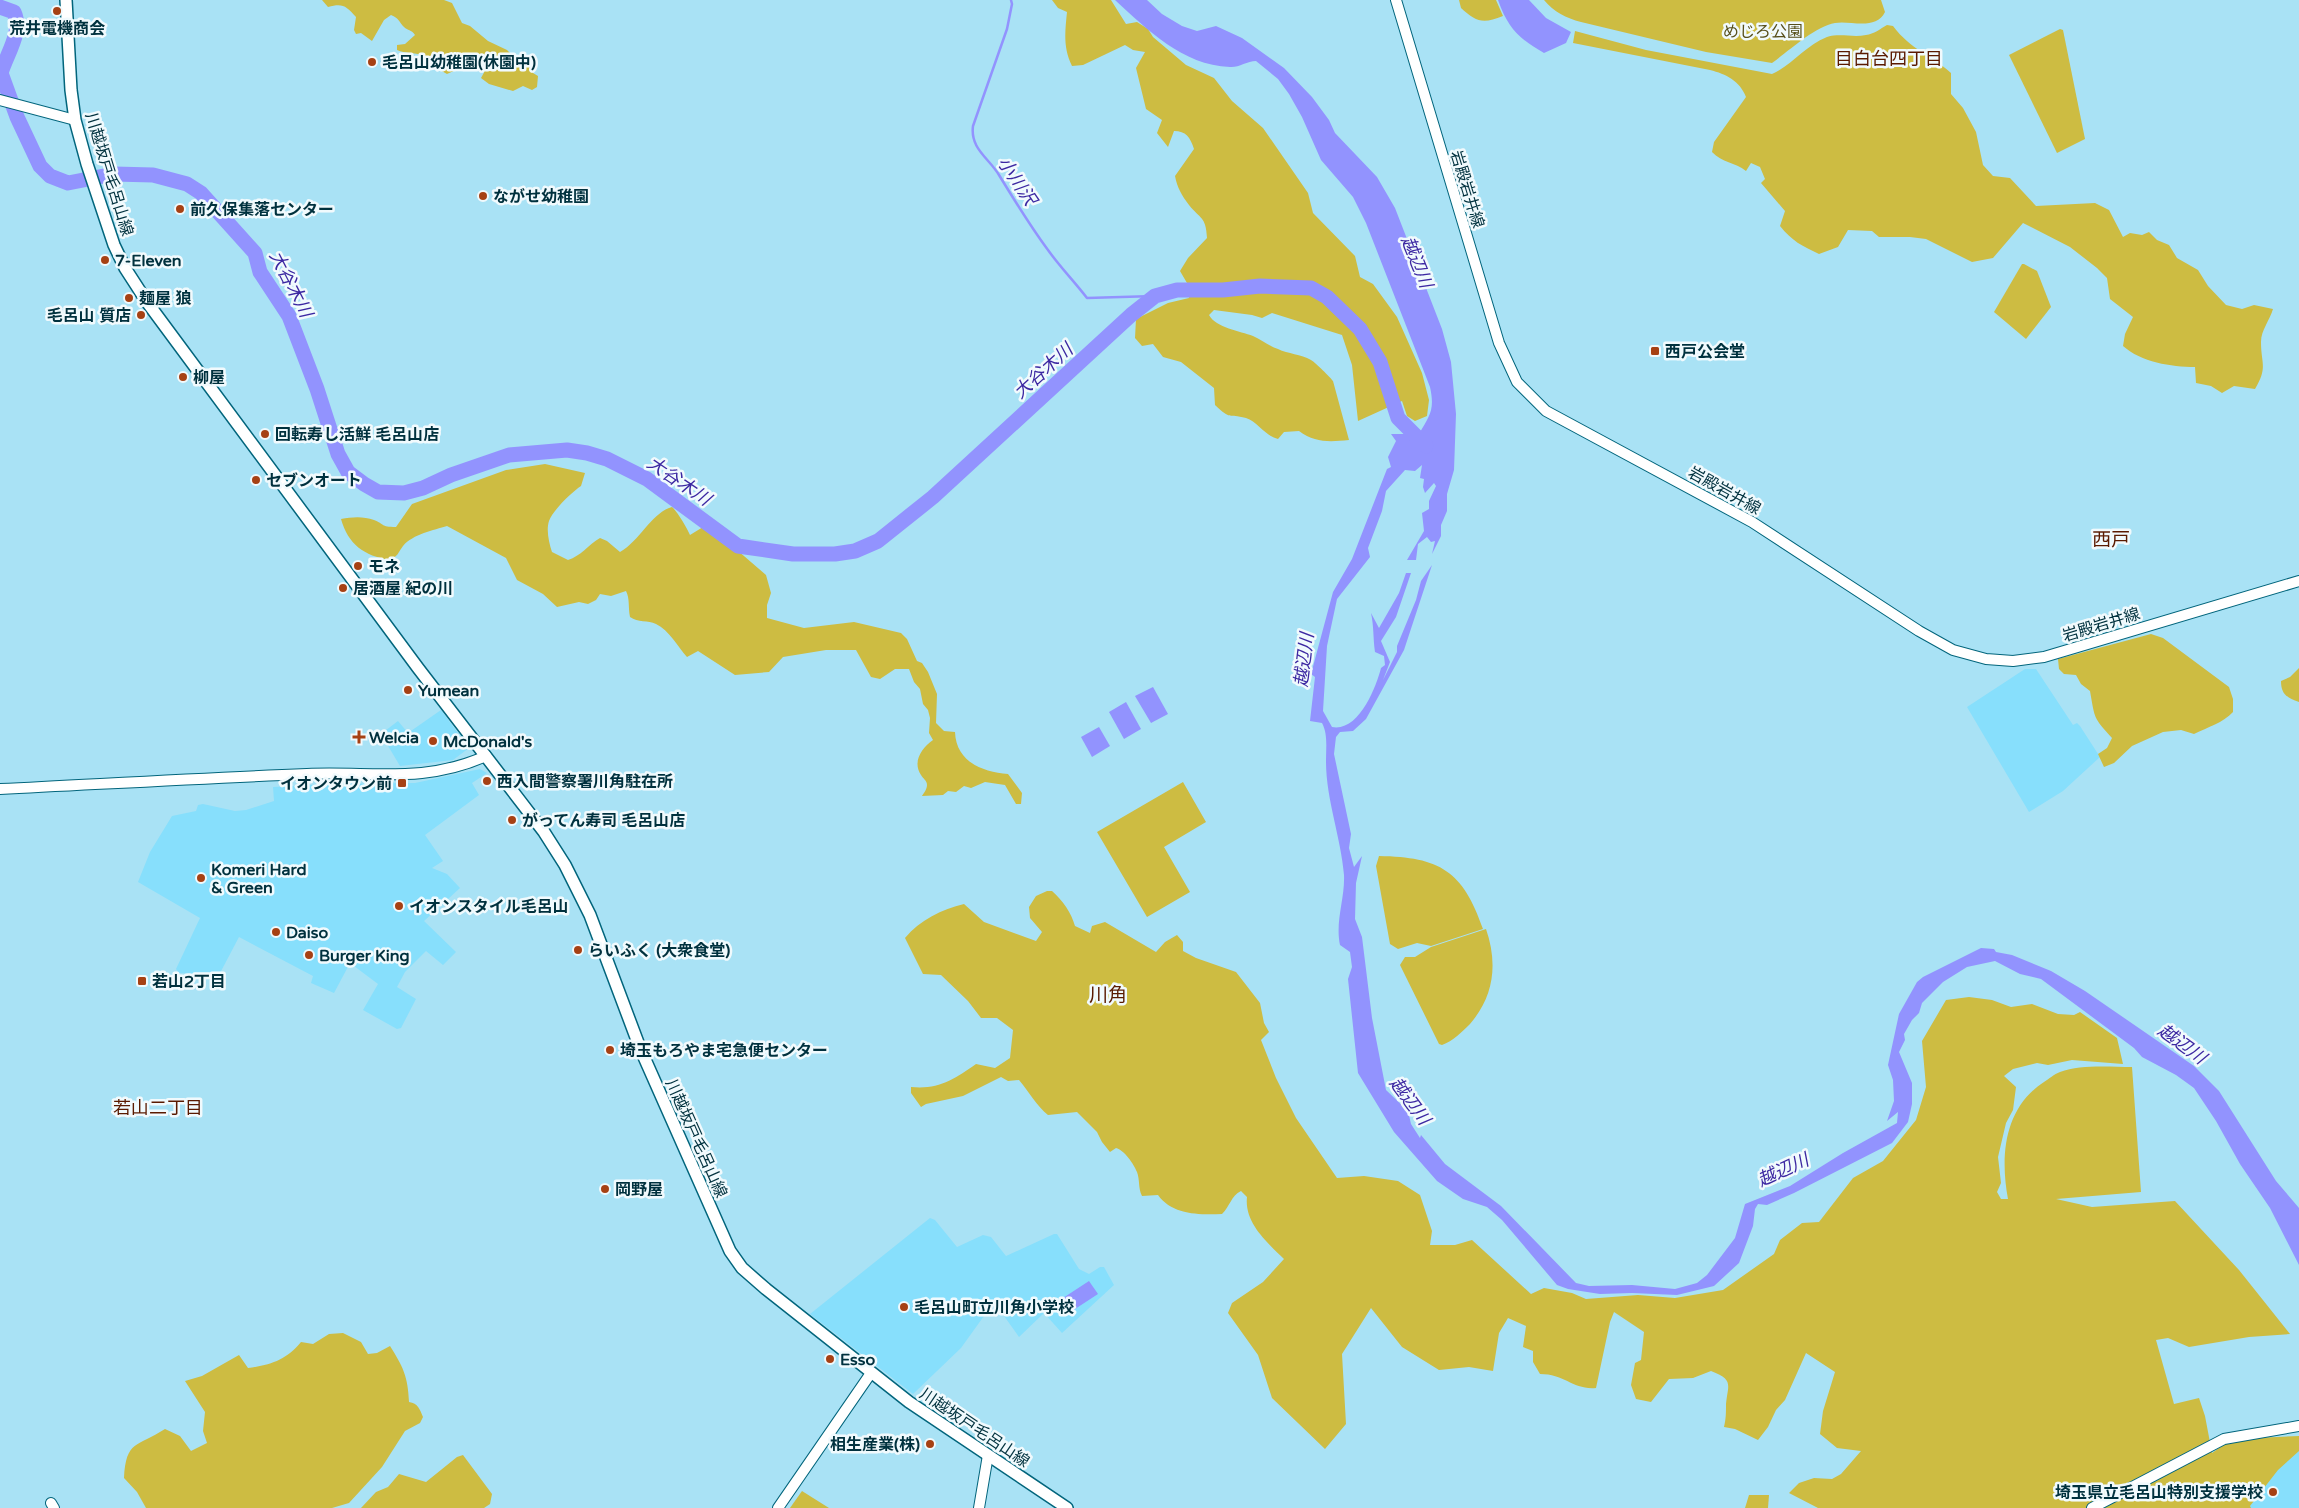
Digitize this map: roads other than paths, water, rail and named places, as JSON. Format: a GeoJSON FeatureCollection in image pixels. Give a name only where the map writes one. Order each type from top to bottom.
{"type":"FeatureCollection","features":[{"type":"Feature","properties":{"kind":"main road","name":"川越坂戸毛呂山線"},"geometry":{"type":"LineString","coordinates":[[66,0],[75,120],[94,186],[114,245],[125,268],[147,302],[418,668],[544,832],[580,892],[599,936],[640,1048],[730,1251],[742,1268],[871,1373],[945,1427],[1067,1508]]}},
{"type":"Feature","properties":{"kind":"main road","name":"岩殿岩井線"},"geometry":{"type":"LineString","coordinates":[[1396,0],[1499,343],[1517,382],[1546,411],[1752,522],[1918,631],[1953,650],[1986,659],[2013,661],[2044,657],[2299,580]]}},
{"type":"Feature","properties":{"kind":"main road"},"geometry":{"type":"LineString","coordinates":[[0,100],[75,120]]}},
{"type":"Feature","properties":{"kind":"main road"},"geometry":{"type":"LineString","coordinates":[[0,789],[315,773],[409,775],[450,768],[486,756]]}},
{"type":"Feature","properties":{"kind":"main road"},"geometry":{"type":"LineString","coordinates":[[778,1508],[871,1373]]}},
{"type":"Feature","properties":{"kind":"main road"},"geometry":{"type":"LineString","coordinates":[[2092,1508],[2224,1439],[2299,1426]]}},
{"type":"Feature","properties":{"kind":"main road"},"geometry":{"type":"LineString","coordinates":[[979,1508],[988,1455]]}},
{"type":"Feature","properties":{"kind":"waterway","name":"小川沢"},"geometry":{"type":"LineString","coordinates":[[1011,0],[1012,4],[1007,29],[973,126],[974,141],[981,153],[995,169],[1041,241],[1087,298],[1155,296]]}},
{"type":"Feature","properties":{"kind":"waterway","name":"大谷木川"},"geometry":{"type":"LineString","coordinates":[[0,7],[14,12],[17,27],[1,73],[17,117],[40,166],[50,176],[68,183],[114,174],[153,175],[187,184],[201,193],[255,253],[260,272],[289,316],[317,389],[338,454],[348,472],[378,492],[404,493],[423,488],[451,475],[509,455],[567,450],[607,459],[647,479],[738,546],[793,554],[835,554],[855,551],[878,541],[933,497],[1131,315],[1155,296],[1177,290],[1223,290],[1260,286],[1311,288],[1327,297],[1360,329],[1380,362],[1398,418],[1426,446]]}},
{"type":"Feature","properties":{"kind":"place","name":"荒井電機商会"},"geometry":{"type":"Point","coordinates":[57,11]}},
{"type":"Feature","properties":{"kind":"place","name":"毛呂山幼稚園(休園中)"},"geometry":{"type":"Point","coordinates":[372,62]}},
{"type":"Feature","properties":{"kind":"place","name":"ながせ幼稚園"},"geometry":{"type":"Point","coordinates":[483,196]}},
{"type":"Feature","properties":{"kind":"place","name":"前久保集落センター"},"geometry":{"type":"Point","coordinates":[180,209]}},
{"type":"Feature","properties":{"kind":"place","name":"7-Eleven"},"geometry":{"type":"Point","coordinates":[105,260]}},
{"type":"Feature","properties":{"kind":"place","name":"麺屋 狼"},"geometry":{"type":"Point","coordinates":[129,298]}},
{"type":"Feature","properties":{"kind":"place","name":"毛呂山 質店"},"geometry":{"type":"Point","coordinates":[141,315]}},
{"type":"Feature","properties":{"kind":"place","name":"西戸公会堂"},"geometry":{"type":"Point","coordinates":[1655,351]}},
{"type":"Feature","properties":{"kind":"place","name":"柳屋"},"geometry":{"type":"Point","coordinates":[183,377]}},
{"type":"Feature","properties":{"kind":"place","name":"回転寿し活鮮 毛呂山店"},"geometry":{"type":"Point","coordinates":[265,434]}},
{"type":"Feature","properties":{"kind":"place","name":"セブンオート"},"geometry":{"type":"Point","coordinates":[256,480]}},
{"type":"Feature","properties":{"kind":"place","name":"モネ"},"geometry":{"type":"Point","coordinates":[358,566]}},
{"type":"Feature","properties":{"kind":"place","name":"居酒屋 紀の川"},"geometry":{"type":"Point","coordinates":[343,588]}},
{"type":"Feature","properties":{"kind":"place","name":"Yumean"},"geometry":{"type":"Point","coordinates":[408,690]}},
{"type":"Feature","properties":{"kind":"place","name":"Welcia"},"geometry":{"type":"Point","coordinates":[359,737]}},
{"type":"Feature","properties":{"kind":"place","name":"McDonald's"},"geometry":{"type":"Point","coordinates":[433,741]}},
{"type":"Feature","properties":{"kind":"place","name":"西入間警察署川角駐在所"},"geometry":{"type":"Point","coordinates":[487,781]}},
{"type":"Feature","properties":{"kind":"place","name":"イオンタウン前"},"geometry":{"type":"Point","coordinates":[402,783]}},
{"type":"Feature","properties":{"kind":"place","name":"がってん寿司 毛呂山店"},"geometry":{"type":"Point","coordinates":[512,820]}},
{"type":"Feature","properties":{"kind":"place","name":"Komeri Hard & Green"},"geometry":{"type":"Point","coordinates":[201,878]}},
{"type":"Feature","properties":{"kind":"place","name":"イオンスタイル毛呂山"},"geometry":{"type":"Point","coordinates":[399,906]}},
{"type":"Feature","properties":{"kind":"place","name":"Daiso"},"geometry":{"type":"Point","coordinates":[276,932]}},
{"type":"Feature","properties":{"kind":"place","name":"らいふく (大衆食堂)"},"geometry":{"type":"Point","coordinates":[578,950]}},
{"type":"Feature","properties":{"kind":"place","name":"Burger King"},"geometry":{"type":"Point","coordinates":[309,955]}},
{"type":"Feature","properties":{"kind":"place","name":"若山2丁目"},"geometry":{"type":"Point","coordinates":[142,981]}},
{"type":"Feature","properties":{"kind":"place","name":"埼玉もろやま宅急便センター"},"geometry":{"type":"Point","coordinates":[610,1050]}},
{"type":"Feature","properties":{"kind":"place","name":"岡野屋"},"geometry":{"type":"Point","coordinates":[605,1189]}},
{"type":"Feature","properties":{"kind":"place","name":"毛呂山町立川角小学校"},"geometry":{"type":"Point","coordinates":[904,1307]}},
{"type":"Feature","properties":{"kind":"place","name":"Esso"},"geometry":{"type":"Point","coordinates":[830,1359]}},
{"type":"Feature","properties":{"kind":"place","name":"相生産業(株)"},"geometry":{"type":"Point","coordinates":[930,1444]}},
{"type":"Feature","properties":{"kind":"place","name":"埼玉県立毛呂山特別支援学校"},"geometry":{"type":"Point","coordinates":[2273,1492]}},
{"type":"Feature","properties":{"kind":"district","name":"目白台四丁目"},"geometry":{"type":"Point","coordinates":[1889,59]}},
{"type":"Feature","properties":{"kind":"district","name":"西戸"},"geometry":{"type":"Point","coordinates":[2111,539]}},
{"type":"Feature","properties":{"kind":"district","name":"川角"},"geometry":{"type":"Point","coordinates":[1108,994]}},
{"type":"Feature","properties":{"kind":"district","name":"若山二丁目"},"geometry":{"type":"Point","coordinates":[158,1108]}},
{"type":"Feature","properties":{"kind":"park label","name":"めじろ公園"},"geometry":{"type":"Point","coordinates":[1763,31]}},
{"type":"Feature","properties":{"kind":"water label","name":"越辺川"},"geometry":{"type":"Point","coordinates":[1417,262]}},
{"type":"Feature","properties":{"kind":"water label","name":"越辺川"},"geometry":{"type":"Point","coordinates":[1304,660]}},
{"type":"Feature","properties":{"kind":"water label","name":"越辺川"},"geometry":{"type":"Point","coordinates":[2182,1044]}},
{"type":"Feature","properties":{"kind":"water label","name":"越辺川"},"geometry":{"type":"Point","coordinates":[1410,1101]}},
{"type":"Feature","properties":{"kind":"water label","name":"越辺川"},"geometry":{"type":"Point","coordinates":[1783,1170]}}]}
